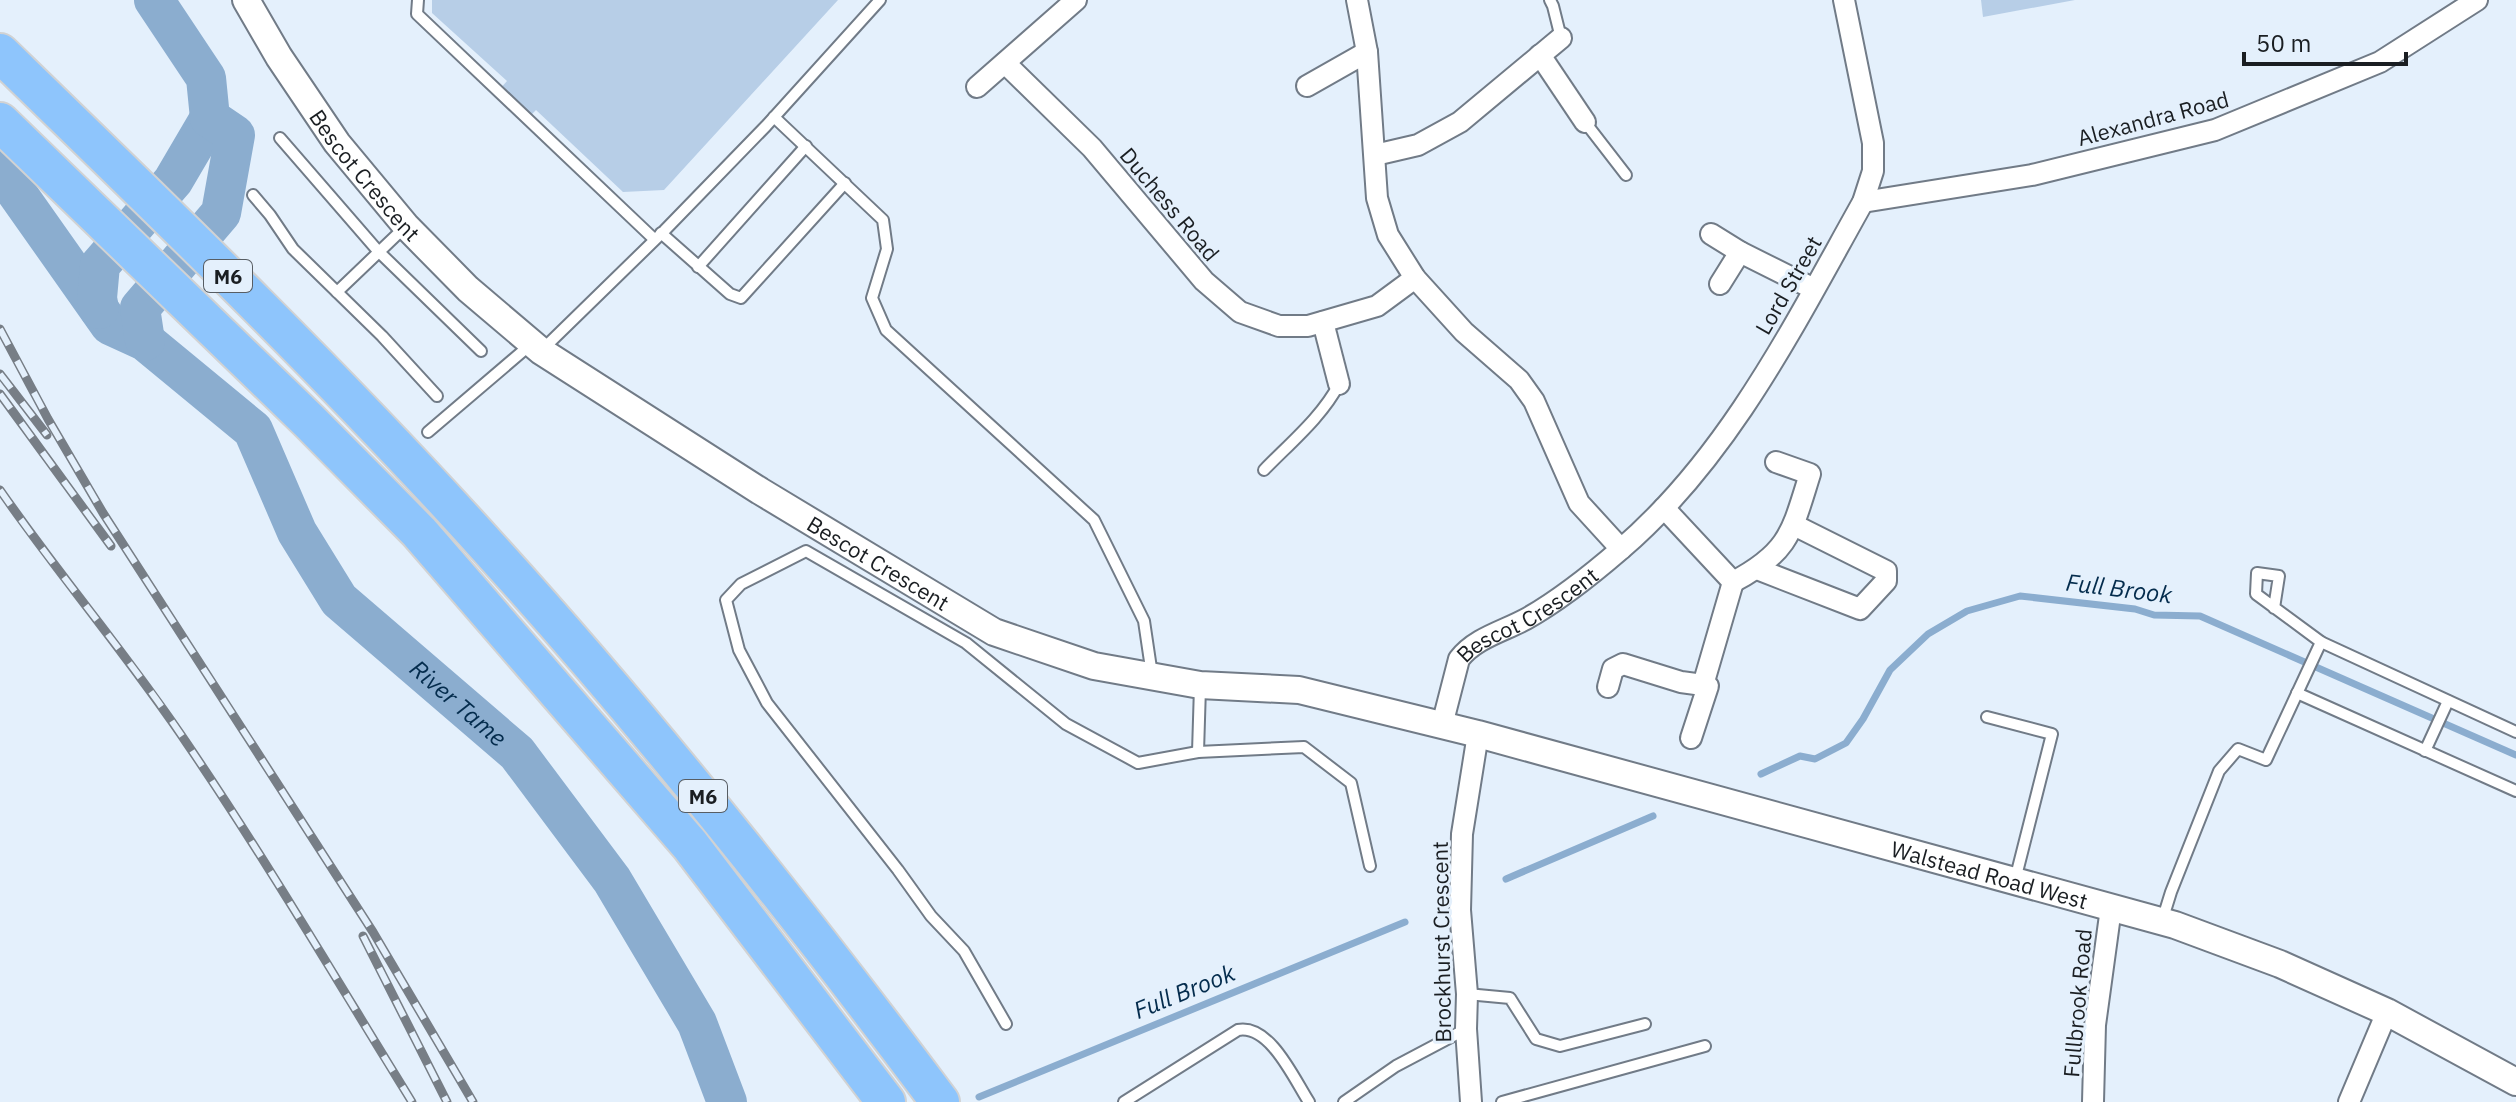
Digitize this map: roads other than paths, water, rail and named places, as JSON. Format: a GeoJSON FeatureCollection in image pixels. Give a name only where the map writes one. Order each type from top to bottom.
{"type":"FeatureCollection","features":[{"type":"Feature","properties":{"kind":"highway","name":"M6"},"geometry":{"type":"LineString","coordinates":[[0,53],[343,390],[450,505],[690,779],[940,1102]]}},
{"type":"Feature","properties":{"kind":"highway","name":"M6"},"geometry":{"type":"LineString","coordinates":[[0,122],[419,532],[690,845],[886,1102]]}},
{"type":"Feature","properties":{"kind":"street","name":"Bescot Crescent"},"geometry":{"type":"LineString","coordinates":[[246,0],[279,57],[337,143],[406,226],[468,289],[537,347],[760,491],[994,632],[1094,666],[1200,685],[1299,690],[1442,725],[1459,659],[1471,645],[1557,600],[1621,549]]}},
{"type":"Feature","properties":{"kind":"street"},"geometry":{"type":"LineString","coordinates":[[977,87],[1076,0]]}},
{"type":"Feature","properties":{"kind":"street"},"geometry":{"type":"LineString","coordinates":[[1357,0],[1367,52],[1377,198],[1388,235],[1415,278],[1464,332],[1519,380],[1534,401],[1579,503],[1621,549]]}},
{"type":"Feature","properties":{"kind":"street","name":"Lord Street"},"geometry":{"type":"LineString","coordinates":[[1621,549],[1693,478],[1739,416],[1863,202],[1873,171],[1873,143],[1844,0]]}},
{"type":"Feature","properties":{"kind":"street","name":"Alexandra Road"},"geometry":{"type":"LineString","coordinates":[[1863,202],[2032,175],[2215,130],[2380,62],[2477,0]]}},
{"type":"Feature","properties":{"kind":"street"},"geometry":{"type":"LineString","coordinates":[[1375,155],[1418,145],[1460,122],[1561,38]]}},
{"type":"Feature","properties":{"kind":"street"},"geometry":{"type":"LineString","coordinates":[[1307,86],[1367,52]]}},
{"type":"Feature","properties":{"kind":"street"},"geometry":{"type":"LineString","coordinates":[[1540,55],[1585,122]]}},
{"type":"Feature","properties":{"kind":"street","name":"Duchess Road"},"geometry":{"type":"LineString","coordinates":[[1005,63],[1092,148],[1204,281],[1240,312],[1279,326],[1308,326],[1377,306],[1415,278]]}},
{"type":"Feature","properties":{"kind":"street"},"geometry":{"type":"LineString","coordinates":[[1711,234],[1814,289]]}},
{"type":"Feature","properties":{"kind":"street"},"geometry":{"type":"LineString","coordinates":[[1720,284],[1740,252]]}},
{"type":"Feature","properties":{"kind":"street"},"geometry":{"type":"LineString","coordinates":[[1323,322],[1339,384]]}},
{"type":"Feature","properties":{"kind":"street"},"geometry":{"type":"LineString","coordinates":[[1703,685],[1733,582],[1757,569],[1782,547],[1794,525],[1810,474],[1776,462]]}},
{"type":"Feature","properties":{"kind":"street"},"geometry":{"type":"LineString","coordinates":[[1664,508],[1733,582]]}},
{"type":"Feature","properties":{"kind":"street"},"geometry":{"type":"LineString","coordinates":[[1757,569],[1860,609],[1886,581],[1886,571],[1794,525]]}},
{"type":"Feature","properties":{"kind":"street"},"geometry":{"type":"LineString","coordinates":[[1608,687],[1613,669],[1623,664],[1681,682],[1708,686],[1691,738]]}},
{"type":"Feature","properties":{"kind":"street","name":"Walstead Road West"},"geometry":{"type":"LineString","coordinates":[[1442,725],[2162,922],[2280,964],[2387,1012],[2516,1082]]}},
{"type":"Feature","properties":{"kind":"street","name":"Brockhurst Crescent"},"geometry":{"type":"LineString","coordinates":[[1471,1102],[1460,910],[1462,834],[1478,734]]}},
{"type":"Feature","properties":{"kind":"street","name":"Fullbrook Road"},"geometry":{"type":"LineString","coordinates":[[2093,1102],[2095,1025],[2111,908]]}},
{"type":"Feature","properties":{"kind":"street"},"geometry":{"type":"LineString","coordinates":[[2349,1102],[2387,1012]]}},
{"type":"Feature","properties":{"kind":"lane"},"geometry":{"type":"LineString","coordinates":[[418,0],[417,14],[658,236],[730,294],[741,298],[845,183]]}},
{"type":"Feature","properties":{"kind":"lane"},"geometry":{"type":"LineString","coordinates":[[428,432],[537,347],[658,236],[774,117],[880,0]]}},
{"type":"Feature","properties":{"kind":"lane"},"geometry":{"type":"LineString","coordinates":[[1550,0],[1561,38]]}},
{"type":"Feature","properties":{"kind":"lane"},"geometry":{"type":"LineString","coordinates":[[774,117],[883,220],[887,249],[872,298],[886,330],[1094,520],[1144,621],[1152,677]]}},
{"type":"Feature","properties":{"kind":"lane"},"geometry":{"type":"LineString","coordinates":[[1585,122],[1626,175]]}},
{"type":"Feature","properties":{"kind":"lane"},"geometry":{"type":"LineString","coordinates":[[280,138],[378,251],[481,351]]}},
{"type":"Feature","properties":{"kind":"lane"},"geometry":{"type":"LineString","coordinates":[[698,267],[806,146]]}},
{"type":"Feature","properties":{"kind":"lane"},"geometry":{"type":"LineString","coordinates":[[253,195],[293,249],[382,336],[437,396]]}},
{"type":"Feature","properties":{"kind":"lane"},"geometry":{"type":"LineString","coordinates":[[337,292],[406,226]]}},
{"type":"Feature","properties":{"kind":"lane"},"geometry":{"type":"LineString","coordinates":[[1264,470],[1322,408],[1339,384]]}},
{"type":"Feature","properties":{"kind":"lane"},"geometry":{"type":"LineString","coordinates":[[1006,1024],[964,951],[931,916],[767,703],[739,650],[726,600],[741,584],[806,551],[966,643],[1066,724],[1138,763],[1198,752],[1304,747],[1351,783],[1370,866]]}},
{"type":"Feature","properties":{"kind":"lane"},"geometry":{"type":"LineString","coordinates":[[2274,608],[2319,646],[2516,732]]}},
{"type":"Feature","properties":{"kind":"lane"},"geometry":{"type":"LineString","coordinates":[[2162,922],[2219,771],[2238,749],[2266,760],[2319,646]]}},
{"type":"Feature","properties":{"kind":"lane"},"geometry":{"type":"LineString","coordinates":[[1198,752],[1200,685]]}},
{"type":"Feature","properties":{"kind":"lane"},"geometry":{"type":"LineString","coordinates":[[2297,693],[2516,791]]}},
{"type":"Feature","properties":{"kind":"lane"},"geometry":{"type":"LineString","coordinates":[[2425,751],[2447,704]]}},
{"type":"Feature","properties":{"kind":"lane"},"geometry":{"type":"LineString","coordinates":[[1987,717],[2052,734],[2015,882]]}},
{"type":"Feature","properties":{"kind":"lane"},"geometry":{"type":"LineString","coordinates":[[1467,994],[1510,998],[1536,1039],[1560,1046],[1645,1024]]}},
{"type":"Feature","properties":{"kind":"lane"},"geometry":{"type":"LineString","coordinates":[[1124,1102],[1238,1030],[1247,1028],[1258,1032],[1270,1043],[1309,1102]]}},
{"type":"Feature","properties":{"kind":"lane"},"geometry":{"type":"LineString","coordinates":[[1344,1102],[1396,1066],[1466,1029]]}},
{"type":"Feature","properties":{"kind":"lane"},"geometry":{"type":"LineString","coordinates":[[1502,1102],[1705,1046]]}},
{"type":"Feature","properties":{"kind":"waterway","name":"River Tame"},"geometry":{"type":"LineString","coordinates":[[145,341],[140,308],[221,213],[235,135],[210,118],[206,78],[154,0]]}},
{"type":"Feature","properties":{"kind":"waterway","name":"River Tame"},"geometry":{"type":"LineString","coordinates":[[99,309],[100,265],[173,181],[210,118]]}},
{"type":"Feature","properties":{"kind":"waterway","name":"River Tame"},"geometry":{"type":"LineString","coordinates":[[0,169],[110,325],[145,341],[253,430],[297,532],[339,600],[517,753],[612,880],[697,1023],[727,1102]]}},
{"type":"Feature","properties":{"kind":"waterway","name":"Full Brook"},"geometry":{"type":"LineString","coordinates":[[1761,774],[1800,756],[1815,759],[1846,743],[1890,670],[1928,634],[1967,611],[2020,596],[2135,609],[2154,615],[2200,616],[2516,755]]}},
{"type":"Feature","properties":{"kind":"waterway","name":"Full Brook"},"geometry":{"type":"LineString","coordinates":[[1506,879],[1653,816]]}},
{"type":"Feature","properties":{"kind":"waterway","name":"Full Brook"},"geometry":{"type":"LineString","coordinates":[[979,1097],[1405,922]]}},
{"type":"Feature","properties":{"kind":"railway"},"geometry":{"type":"LineString","coordinates":[[0,329],[103,513],[373,932],[473,1102]]}},
{"type":"Feature","properties":{"kind":"railway"},"geometry":{"type":"LineString","coordinates":[[0,374],[47,435]]}},
{"type":"Feature","properties":{"kind":"railway"},"geometry":{"type":"LineString","coordinates":[[0,394],[111,546]]}},
{"type":"Feature","properties":{"kind":"railway"},"geometry":{"type":"LineString","coordinates":[[0,490],[144,683],[219,791],[412,1102]]}},
{"type":"Feature","properties":{"kind":"railway"},"geometry":{"type":"LineString","coordinates":[[363,936],[447,1102]]}}]}
